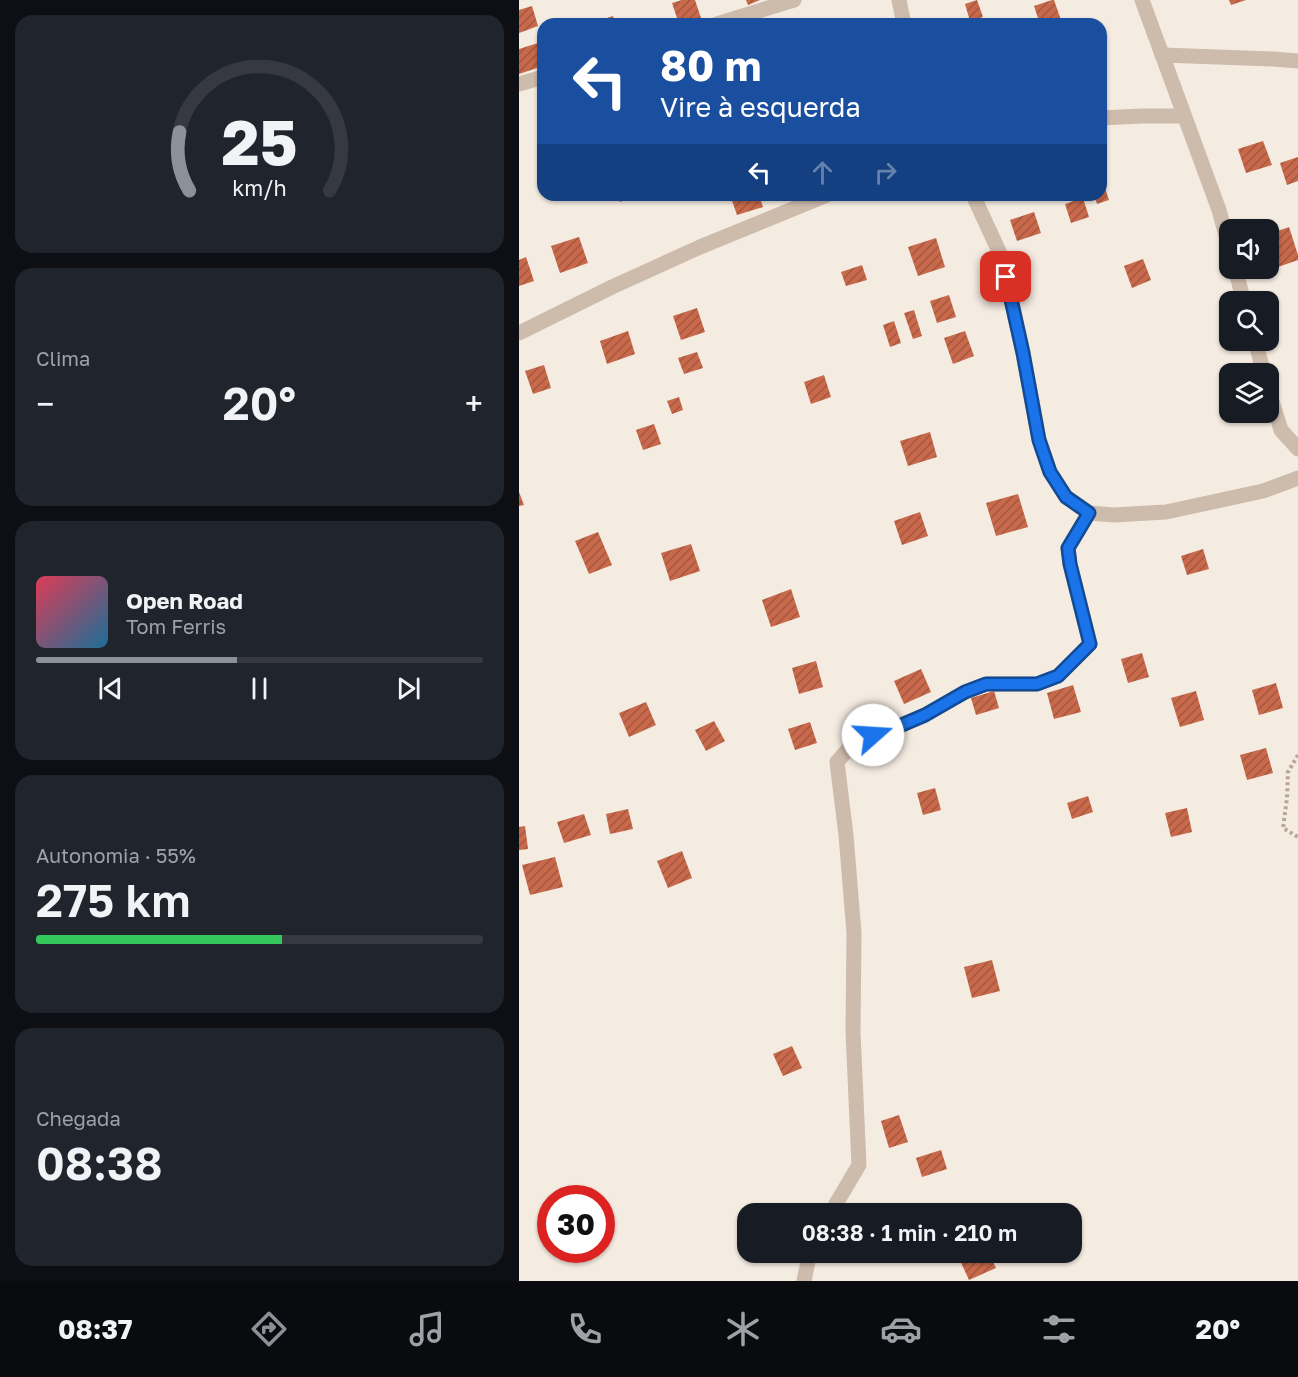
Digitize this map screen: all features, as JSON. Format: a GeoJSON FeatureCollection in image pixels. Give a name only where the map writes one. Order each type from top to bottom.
{"type":"FeatureCollection","features":[{"type":"Feature","properties":{"kind":"street"},"geometry":{"type":"LineString","coordinates":[[736,18],[794,0]]}},
{"type":"Feature","properties":{"kind":"street"},"geometry":{"type":"LineString","coordinates":[[899,0],[903,18]]}},
{"type":"Feature","properties":{"kind":"street"},"geometry":{"type":"LineString","coordinates":[[1142,0],[1221,219]]}},
{"type":"Feature","properties":{"kind":"street"},"geometry":{"type":"LineString","coordinates":[[1162,55],[1298,61]]}},
{"type":"Feature","properties":{"kind":"street"},"geometry":{"type":"LineString","coordinates":[[519,84],[537,78]]}},
{"type":"Feature","properties":{"kind":"street"},"geometry":{"type":"LineString","coordinates":[[1107,118],[1184,116]]}},
{"type":"Feature","properties":{"kind":"street"},"geometry":{"type":"LineString","coordinates":[[519,333],[612,286],[812,201]]}},
{"type":"Feature","properties":{"kind":"street"},"geometry":{"type":"LineString","coordinates":[[976,201],[1002,258],[1039,440],[1050,472],[1066,497],[1089,513],[1114,515],[1166,512],[1263,491],[1298,478]]}},
{"type":"Feature","properties":{"kind":"street"},"geometry":{"type":"LineString","coordinates":[[1279,423],[1281,430],[1298,449]]}},
{"type":"Feature","properties":{"kind":"street"},"geometry":{"type":"LineString","coordinates":[[837,1203],[859,1165],[853,1032],[853,933],[846,835],[837,762],[857,739],[890,730],[925,715],[965,692],[986,684],[1037,684],[1058,676],[1075,660],[1090,644],[1068,548],[1089,513]]}},
{"type":"Feature","properties":{"kind":"street"},"geometry":{"type":"LineString","coordinates":[[804,1281],[808,1263]]}},
{"type":"Feature","properties":{"kind":"path"},"geometry":{"type":"LineString","coordinates":[[1298,755],[1288,772],[1283,828],[1298,837]]}},
{"type":"Feature","properties":{"kind":"building"},"geometry":{"type":"Polygon","coordinates":[[[695,0],[701,18],[677,18],[672,3],[695,0]]]}},
{"type":"Feature","properties":{"kind":"building"},"geometry":{"type":"Polygon","coordinates":[[[746,0],[760,0],[748,5],[746,0]]]}},
{"type":"Feature","properties":{"kind":"building"},"geometry":{"type":"Polygon","coordinates":[[[977,0],[983,17],[969,18],[965,4],[977,0]]]}},
{"type":"Feature","properties":{"kind":"building"},"geometry":{"type":"Polygon","coordinates":[[[1054,0],[1060,18],[1038,18],[1034,6],[1054,0]]]}},
{"type":"Feature","properties":{"kind":"building"},"geometry":{"type":"Polygon","coordinates":[[[1229,0],[1246,0],[1231,5],[1229,0]]]}},
{"type":"Feature","properties":{"kind":"building"},"geometry":{"type":"Polygon","coordinates":[[[532,6],[537,26],[519,33],[519,10],[532,6]]]}},
{"type":"Feature","properties":{"kind":"building"},"geometry":{"type":"Polygon","coordinates":[[[537,43],[537,68],[519,74],[519,49],[537,43]]]}},
{"type":"Feature","properties":{"kind":"building"},"geometry":{"type":"Polygon","coordinates":[[[1263,141],[1272,165],[1246,173],[1238,149],[1263,141]]]}},
{"type":"Feature","properties":{"kind":"building"},"geometry":{"type":"Polygon","coordinates":[[[1298,157],[1298,181],[1287,185],[1280,163],[1298,157]]]}},
{"type":"Feature","properties":{"kind":"building"},"geometry":{"type":"Polygon","coordinates":[[[732,201],[761,201],[763,207],[737,215],[732,201]]]}},
{"type":"Feature","properties":{"kind":"building"},"geometry":{"type":"Polygon","coordinates":[[[1084,201],[1089,217],[1071,223],[1065,204],[1084,201]]]}},
{"type":"Feature","properties":{"kind":"building"},"geometry":{"type":"Polygon","coordinates":[[[1034,212],[1041,233],[1017,241],[1010,220],[1034,212]]]}},
{"type":"Feature","properties":{"kind":"building"},"geometry":{"type":"Polygon","coordinates":[[[1289,227],[1298,260],[1279,267],[1279,230],[1289,227]]]}},
{"type":"Feature","properties":{"kind":"building"},"geometry":{"type":"Polygon","coordinates":[[[579,237],[588,263],[560,273],[551,246],[579,237]]]}},
{"type":"Feature","properties":{"kind":"building"},"geometry":{"type":"Polygon","coordinates":[[[936,238],[945,267],[918,276],[908,247],[936,238]]]}},
{"type":"Feature","properties":{"kind":"building"},"geometry":{"type":"Polygon","coordinates":[[[526,257],[534,281],[519,286],[519,260],[526,257]]]}},
{"type":"Feature","properties":{"kind":"building"},"geometry":{"type":"Polygon","coordinates":[[[1143,259],[1151,280],[1132,288],[1124,266],[1143,259]]]}},
{"type":"Feature","properties":{"kind":"building"},"geometry":{"type":"Polygon","coordinates":[[[862,265],[867,280],[846,286],[841,272],[862,265]]]}},
{"type":"Feature","properties":{"kind":"building"},"geometry":{"type":"Polygon","coordinates":[[[949,295],[956,317],[937,323],[930,301],[949,295]]]}},
{"type":"Feature","properties":{"kind":"building"},"geometry":{"type":"Polygon","coordinates":[[[697,308],[705,332],[681,340],[673,316],[697,308]]]}},
{"type":"Feature","properties":{"kind":"building"},"geometry":{"type":"Polygon","coordinates":[[[914,310],[922,336],[913,339],[904,313],[914,310]]]}},
{"type":"Feature","properties":{"kind":"building"},"geometry":{"type":"Polygon","coordinates":[[[894,321],[901,343],[890,347],[883,325],[894,321]]]}},
{"type":"Feature","properties":{"kind":"building"},"geometry":{"type":"Polygon","coordinates":[[[628,331],[635,354],[607,364],[600,341],[628,331]]]}},
{"type":"Feature","properties":{"kind":"building"},"geometry":{"type":"Polygon","coordinates":[[[965,331],[974,356],[953,364],[944,338],[965,331]]]}},
{"type":"Feature","properties":{"kind":"building"},"geometry":{"type":"Polygon","coordinates":[[[697,352],[703,368],[684,374],[678,358],[697,352]]]}},
{"type":"Feature","properties":{"kind":"building"},"geometry":{"type":"Polygon","coordinates":[[[544,365],[551,388],[533,394],[525,371],[544,365]]]}},
{"type":"Feature","properties":{"kind":"building"},"geometry":{"type":"Polygon","coordinates":[[[824,375],[831,397],[811,404],[804,382],[824,375]]]}},
{"type":"Feature","properties":{"kind":"building"},"geometry":{"type":"Polygon","coordinates":[[[679,397],[683,410],[672,414],[667,401],[679,397]]]}},
{"type":"Feature","properties":{"kind":"building"},"geometry":{"type":"Polygon","coordinates":[[[654,424],[661,444],[643,450],[636,430],[654,424]]]}},
{"type":"Feature","properties":{"kind":"building"},"geometry":{"type":"Polygon","coordinates":[[[930,432],[937,457],[908,466],[900,441],[930,432]]]}},
{"type":"Feature","properties":{"kind":"building"},"geometry":{"type":"Polygon","coordinates":[[[519,492],[524,505],[519,506],[519,492]]]}},
{"type":"Feature","properties":{"kind":"building"},"geometry":{"type":"Polygon","coordinates":[[[1018,494],[1028,527],[996,536],[986,503],[1018,494]]]}},
{"type":"Feature","properties":{"kind":"building"},"geometry":{"type":"Polygon","coordinates":[[[920,512],[928,536],[902,545],[894,521],[920,512]]]}},
{"type":"Feature","properties":{"kind":"building"},"geometry":{"type":"Polygon","coordinates":[[[598,532],[612,565],[589,574],[575,541],[598,532]]]}},
{"type":"Feature","properties":{"kind":"building"},"geometry":{"type":"Polygon","coordinates":[[[691,544],[700,571],[670,581],[661,553],[691,544]]]}},
{"type":"Feature","properties":{"kind":"building"},"geometry":{"type":"Polygon","coordinates":[[[1203,549],[1209,569],[1187,575],[1181,556],[1203,549]]]}},
{"type":"Feature","properties":{"kind":"building"},"geometry":{"type":"Polygon","coordinates":[[[791,589],[800,617],[771,627],[762,600],[791,589]]]}},
{"type":"Feature","properties":{"kind":"building"},"geometry":{"type":"Polygon","coordinates":[[[1142,653],[1149,677],[1128,683],[1121,659],[1142,653]]]}},
{"type":"Feature","properties":{"kind":"building"},"geometry":{"type":"Polygon","coordinates":[[[816,661],[823,687],[799,694],[792,668],[816,661]]]}},
{"type":"Feature","properties":{"kind":"building"},"geometry":{"type":"Polygon","coordinates":[[[921,669],[931,692],[904,704],[894,681],[921,669]]]}},
{"type":"Feature","properties":{"kind":"building"},"geometry":{"type":"Polygon","coordinates":[[[1276,683],[1283,708],[1259,715],[1252,690],[1276,683]]]}},
{"type":"Feature","properties":{"kind":"building"},"geometry":{"type":"Polygon","coordinates":[[[1073,685],[1081,712],[1054,719],[1047,693],[1073,685]]]}},
{"type":"Feature","properties":{"kind":"building"},"geometry":{"type":"Polygon","coordinates":[[[994,691],[999,708],[976,715],[971,698],[994,691]]]}},
{"type":"Feature","properties":{"kind":"building"},"geometry":{"type":"Polygon","coordinates":[[[1196,691],[1204,720],[1180,727],[1171,698],[1196,691]]]}},
{"type":"Feature","properties":{"kind":"building"},"geometry":{"type":"Polygon","coordinates":[[[646,702],[656,725],[629,737],[619,713],[646,702]]]}},
{"type":"Feature","properties":{"kind":"building"},"geometry":{"type":"Polygon","coordinates":[[[714,721],[725,741],[706,751],[695,730],[714,721]]]}},
{"type":"Feature","properties":{"kind":"building"},"geometry":{"type":"Polygon","coordinates":[[[810,722],[817,743],[795,750],[788,729],[810,722]]]}},
{"type":"Feature","properties":{"kind":"building"},"geometry":{"type":"Polygon","coordinates":[[[1266,748],[1273,773],[1247,780],[1240,755],[1266,748]]]}},
{"type":"Feature","properties":{"kind":"building"},"geometry":{"type":"Polygon","coordinates":[[[935,788],[941,810],[923,815],[917,793],[935,788]]]}},
{"type":"Feature","properties":{"kind":"building"},"geometry":{"type":"Polygon","coordinates":[[[1088,796],[1093,812],[1072,819],[1067,803],[1088,796]]]}},
{"type":"Feature","properties":{"kind":"building"},"geometry":{"type":"Polygon","coordinates":[[[1187,808],[1192,832],[1171,837],[1165,813],[1187,808]]]}},
{"type":"Feature","properties":{"kind":"building"},"geometry":{"type":"Polygon","coordinates":[[[628,809],[633,829],[610,834],[606,814],[628,809]]]}},
{"type":"Feature","properties":{"kind":"building"},"geometry":{"type":"Polygon","coordinates":[[[584,814],[591,835],[564,843],[557,822],[584,814]]]}},
{"type":"Feature","properties":{"kind":"building"},"geometry":{"type":"Polygon","coordinates":[[[525,826],[528,849],[519,850],[519,827],[525,826]]]}},
{"type":"Feature","properties":{"kind":"building"},"geometry":{"type":"Polygon","coordinates":[[[682,851],[692,878],[668,888],[657,861],[682,851]]]}},
{"type":"Feature","properties":{"kind":"building"},"geometry":{"type":"Polygon","coordinates":[[[555,857],[563,887],[530,895],[522,865],[555,857]]]}},
{"type":"Feature","properties":{"kind":"building"},"geometry":{"type":"Polygon","coordinates":[[[992,960],[1000,991],[972,998],[964,967],[992,960]]]}},
{"type":"Feature","properties":{"kind":"building"},"geometry":{"type":"Polygon","coordinates":[[[792,1046],[802,1068],[783,1076],[773,1054],[792,1046]]]}},
{"type":"Feature","properties":{"kind":"building"},"geometry":{"type":"Polygon","coordinates":[[[899,1115],[908,1142],[889,1148],[881,1121],[899,1115]]]}},
{"type":"Feature","properties":{"kind":"building"},"geometry":{"type":"Polygon","coordinates":[[[941,1150],[947,1169],[922,1177],[916,1158],[941,1150]]]}},
{"type":"Feature","properties":{"kind":"building"},"geometry":{"type":"Polygon","coordinates":[[[961,1263],[994,1263],[996,1268],[969,1280],[961,1263]]]}},
{"type":"Feature","properties":{"kind":"route"},"geometry":{"type":"LineString","coordinates":[[873,735],[925,715],[965,692],[986,684],[1037,684],[1058,676],[1090,644],[1068,548],[1089,513],[1066,497],[1050,472],[1039,440],[1006,277]]}}]}
